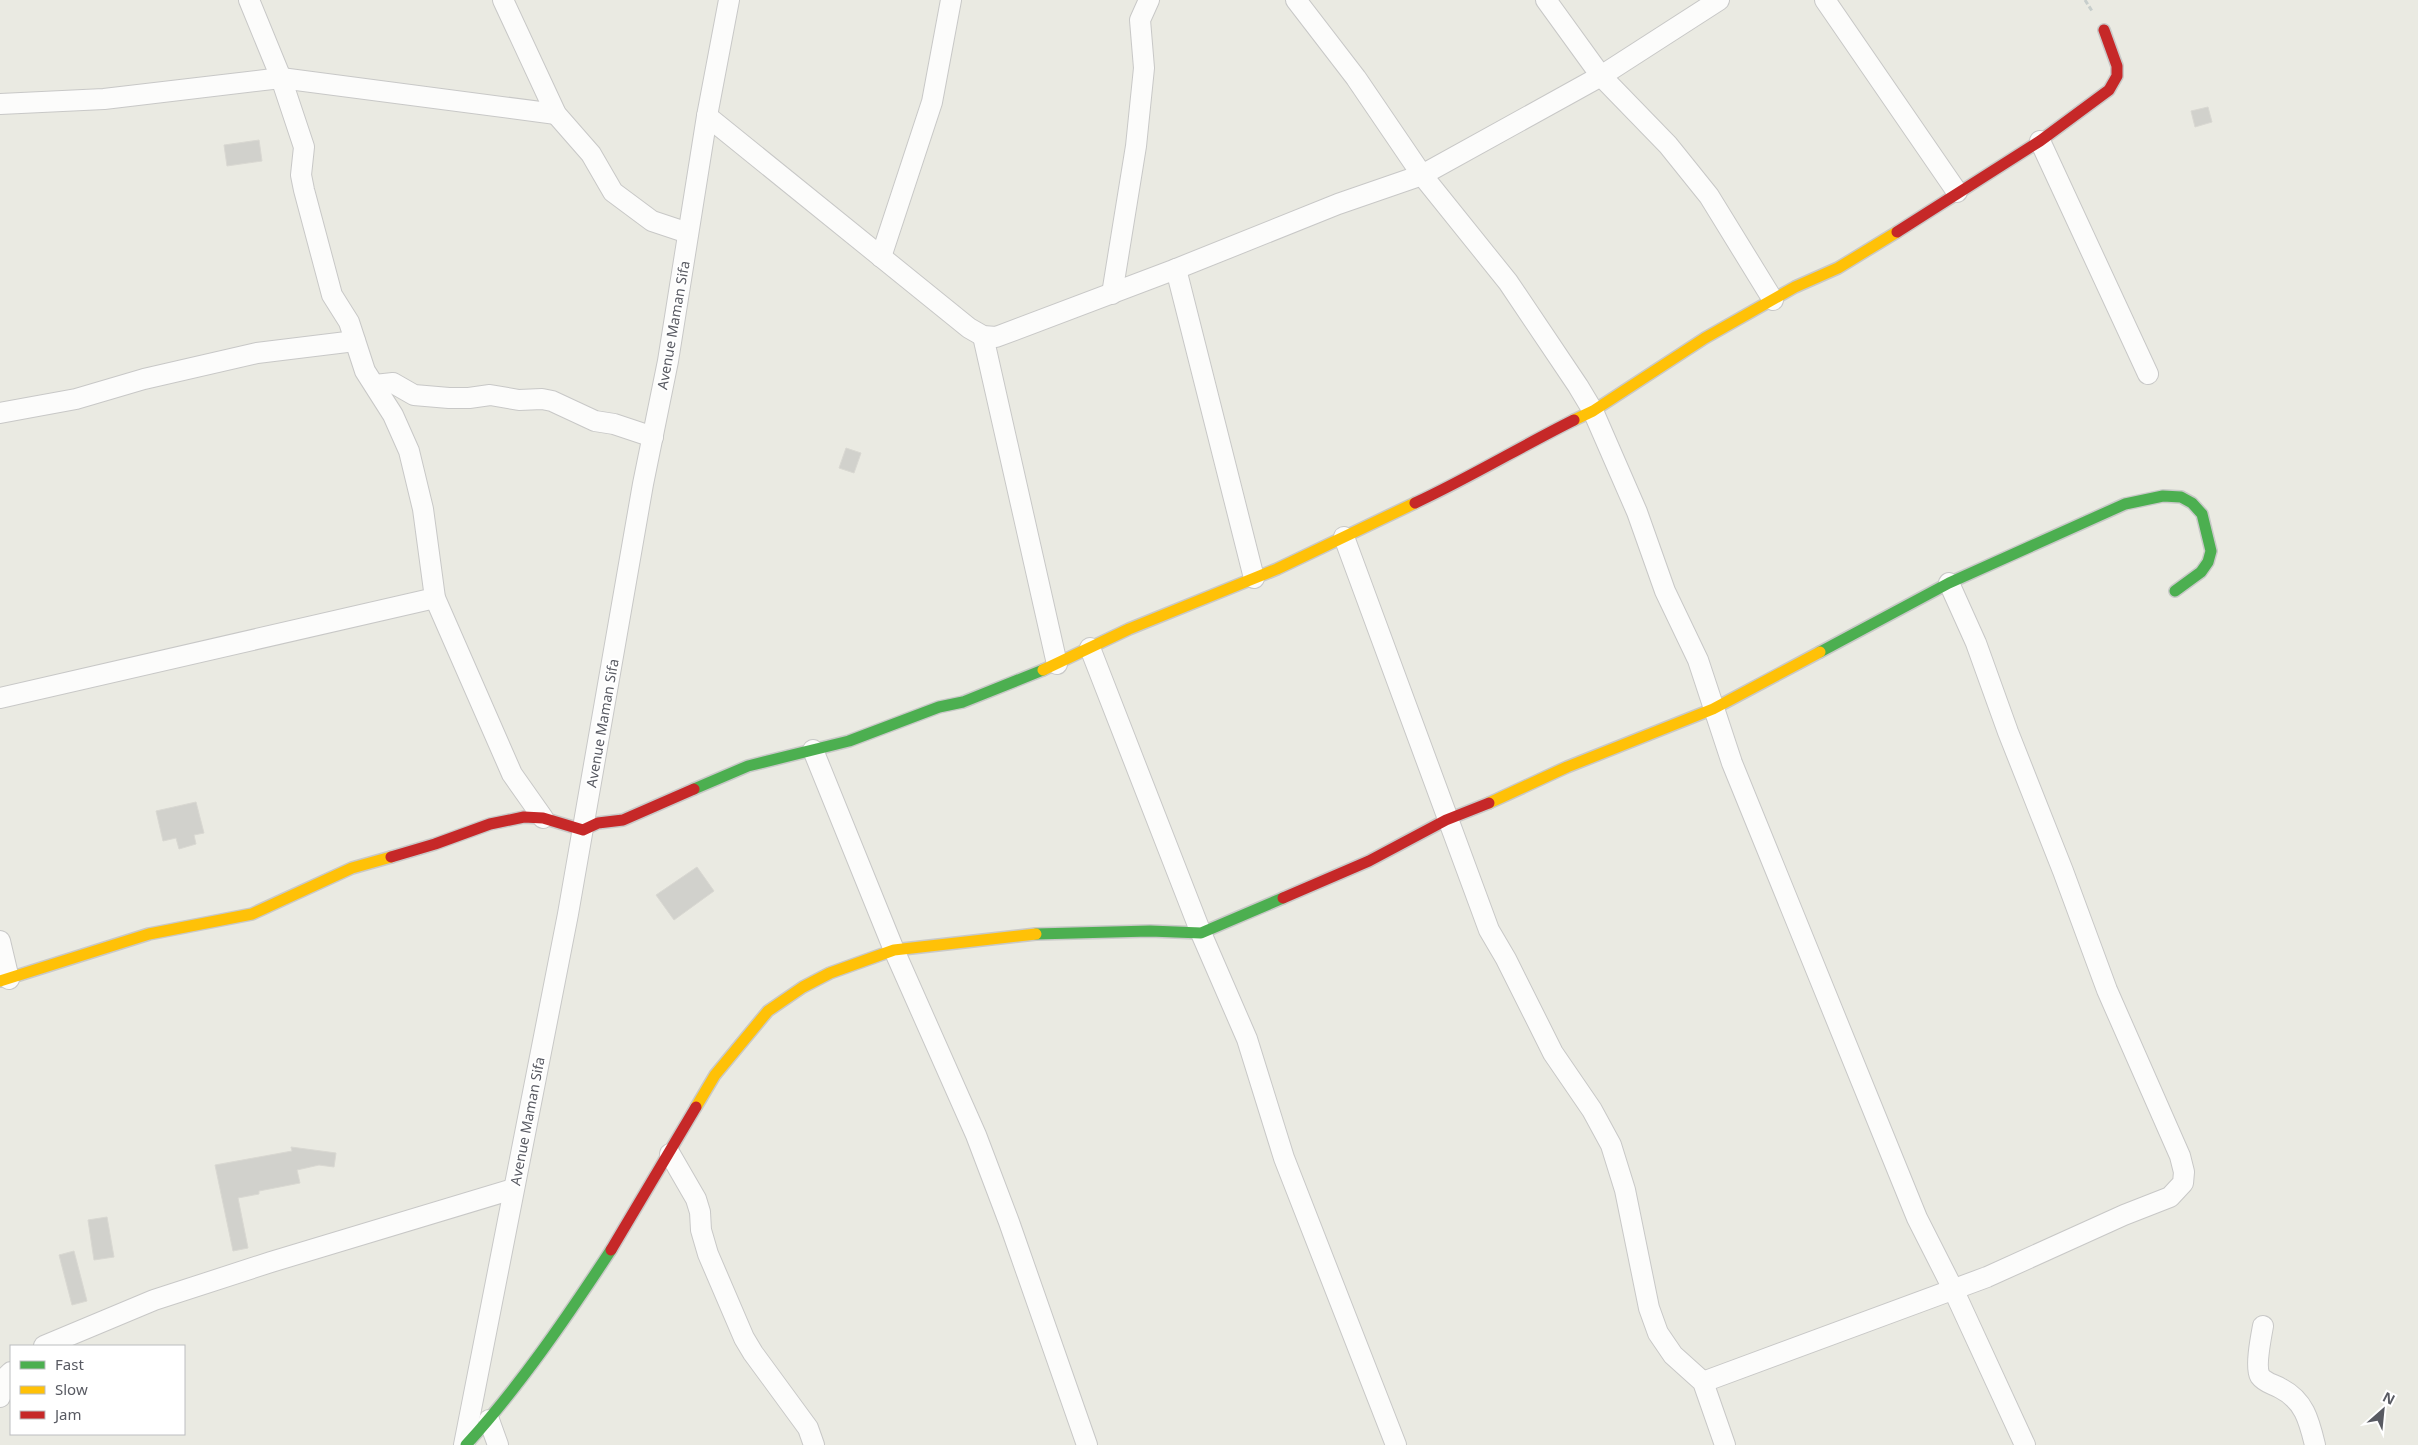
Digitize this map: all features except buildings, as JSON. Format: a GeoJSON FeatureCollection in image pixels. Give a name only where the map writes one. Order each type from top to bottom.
{"type":"FeatureCollection","features":[{"type":"Feature","properties":{"kind":"street"},"geometry":{"type":"LineString","coordinates":[[249,0],[281,78],[304,146],[301,174],[304,190],[332,295],[349,322],[359,358],[393,415],[409,451],[423,509],[435,598],[494,737],[512,774],[543,818]]}},
{"type":"Feature","properties":{"kind":"street"},"geometry":{"type":"LineString","coordinates":[[504,0],[556,114],[591,154],[613,192],[652,221],[688,233]]}},
{"type":"Feature","properties":{"kind":"street","name":"Avenue Maman Sifa"},"geometry":{"type":"LineString","coordinates":[[465,1445],[583,830],[668,361],[707,116],[729,0]]}},
{"type":"Feature","properties":{"kind":"street"},"geometry":{"type":"LineString","coordinates":[[881,257],[932,102],[951,0]]}},
{"type":"Feature","properties":{"kind":"street"},"geometry":{"type":"LineString","coordinates":[[1112,294],[1136,146],[1144,68],[1140,20],[1150,0]]}},
{"type":"Feature","properties":{"kind":"street"},"geometry":{"type":"LineString","coordinates":[[1296,0],[1356,78],[1422,175],[1508,282],[1578,386],[1593,412],[1637,512],[1666,591],[1698,660],[1713,709],[1747,799],[1903,1185],[2025,1445]]}},
{"type":"Feature","properties":{"kind":"street"},"geometry":{"type":"LineString","coordinates":[[1546,0],[1601,76],[1668,145],[1709,196],[1773,300]]}},
{"type":"Feature","properties":{"kind":"street"},"geometry":{"type":"LineString","coordinates":[[707,116],[968,328],[983,336],[996,337],[1112,294],[1338,204],[1422,175],[1601,76],[1719,0]]}},
{"type":"Feature","properties":{"kind":"street"},"geometry":{"type":"LineString","coordinates":[[1825,0],[1957,192]]}},
{"type":"Feature","properties":{"kind":"street"},"geometry":{"type":"LineString","coordinates":[[0,941],[4,980],[149,934],[252,914],[352,868],[434,844],[490,824],[524,817],[543,818],[583,830],[597,822],[609,823],[623,820],[748,766],[849,741],[939,707],[963,702],[1057,664],[1170,610],[1254,578],[1442,490],[1515,449],[1593,412],[1705,338],[1795,287],[1838,268],[2040,141],[2109,90],[2117,76],[2116,66],[2104,30]]}},
{"type":"Feature","properties":{"kind":"street"},"geometry":{"type":"LineString","coordinates":[[0,104],[104,99],[281,78],[556,114]]}},
{"type":"Feature","properties":{"kind":"street"},"geometry":{"type":"LineString","coordinates":[[2040,141],[2148,374]]}},
{"type":"Feature","properties":{"kind":"street"},"geometry":{"type":"LineString","coordinates":[[1176,269],[1254,578]]}},
{"type":"Feature","properties":{"kind":"street"},"geometry":{"type":"LineString","coordinates":[[983,336],[1057,664]]}},
{"type":"Feature","properties":{"kind":"street"},"geometry":{"type":"LineString","coordinates":[[0,414],[76,399],[144,379],[257,353],[355,341]]}},
{"type":"Feature","properties":{"kind":"street"},"geometry":{"type":"LineString","coordinates":[[375,386],[393,383],[414,395],[449,398],[490,395],[519,400],[542,399],[560,404],[595,421],[614,424],[653,437]]}},
{"type":"Feature","properties":{"kind":"street"},"geometry":{"type":"LineString","coordinates":[[465,1445],[489,1420],[578,1300],[670,1154],[715,1075],[768,1012],[802,987],[830,973],[894,950],[1053,932],[1150,931],[1201,933],[1369,861],[1446,820],[1500,798],[1567,767],[1713,709],[1949,583],[2125,504],[2163,496],[2181,497],[2192,503],[2202,514],[2211,551],[2208,562],[2201,572],[2175,591]]}},
{"type":"Feature","properties":{"kind":"street"},"geometry":{"type":"LineString","coordinates":[[1344,537],[1446,820],[1489,930],[1506,959],[1553,1053],[1592,1110],[1611,1145],[1625,1190],[1649,1308],[1658,1333],[1673,1355],[1703,1382],[1725,1445]]}},
{"type":"Feature","properties":{"kind":"street"},"geometry":{"type":"LineString","coordinates":[[1703,1382],[1954,1291],[2170,1197],[2184,1183],[2184,1172],[2169,1130],[2107,990],[1976,643],[1949,583]]}},
{"type":"Feature","properties":{"kind":"street"},"geometry":{"type":"LineString","coordinates":[[0,698],[435,598]]}},
{"type":"Feature","properties":{"kind":"street"},"geometry":{"type":"LineString","coordinates":[[1090,648],[1201,933],[1247,1039],[1284,1158],[1396,1445]]}},
{"type":"Feature","properties":{"kind":"street"},"geometry":{"type":"LineString","coordinates":[[813,750],[894,950],[976,1135],[1009,1222],[1087,1445]]}},
{"type":"Feature","properties":{"kind":"street"},"geometry":{"type":"LineString","coordinates":[[670,1154],[696,1199],[700,1212],[701,1230],[708,1254],[744,1338],[808,1428],[814,1445]]}},
{"type":"Feature","properties":{"kind":"street"},"geometry":{"type":"LineString","coordinates":[[46,1345],[154,1300],[271,1262],[513,1189]]}},
{"type":"Feature","properties":{"kind":"street"},"geometry":{"type":"LineString","coordinates":[[2263,1326],[2258,1364],[2259,1375],[2267,1383],[2294,1396],[2304,1408],[2315,1445]]}},
{"type":"Feature","properties":{"kind":"street"},"geometry":{"type":"LineString","coordinates":[[0,1397],[7,1376],[10,1373]]}},
{"type":"Feature","properties":{"kind":"street"},"geometry":{"type":"LineString","coordinates":[[489,1420],[498,1445]]}},
{"type":"Feature","properties":{"kind":"traffic: fast"},"geometry":{"type":"LineString","coordinates":[[1820,652],[1949,583],[2125,504],[2163,496],[2181,497],[2192,503],[2202,514],[2211,551],[2208,562],[2201,572],[2175,591]]}},
{"type":"Feature","properties":{"kind":"traffic: fast"},"geometry":{"type":"LineString","coordinates":[[694,789],[748,766],[849,741],[939,707],[963,702],[1043,670]]}},
{"type":"Feature","properties":{"kind":"traffic: fast"},"geometry":{"type":"LineString","coordinates":[[1036,934],[1150,931],[1201,933],[1283,898]]}},
{"type":"Feature","properties":{"kind":"traffic: fast"},"geometry":{"type":"LineString","coordinates":[[466,1445],[524,1375],[560,1326],[611,1250]]}},
{"type":"Feature","properties":{"kind":"traffic: slow"},"geometry":{"type":"LineString","coordinates":[[1574,420],[1593,411],[1705,338],[1795,287],[1838,268],[1897,232]]}},
{"type":"Feature","properties":{"kind":"traffic: slow"},"geometry":{"type":"LineString","coordinates":[[1043,670],[1129,629],[1277,569],[1415,503]]}},
{"type":"Feature","properties":{"kind":"traffic: slow"},"geometry":{"type":"LineString","coordinates":[[1489,803],[1567,767],[1713,709],[1820,652]]}},
{"type":"Feature","properties":{"kind":"traffic: slow"},"geometry":{"type":"LineString","coordinates":[[0,981],[149,934],[252,914],[352,868],[391,857]]}},
{"type":"Feature","properties":{"kind":"traffic: slow"},"geometry":{"type":"LineString","coordinates":[[696,1107],[715,1075],[768,1011],[803,987],[830,973],[894,950],[1036,934]]}},
{"type":"Feature","properties":{"kind":"traffic: jam"},"geometry":{"type":"LineString","coordinates":[[1897,232],[2040,141],[2109,90],[2117,76],[2117,66],[2104,30]]}},
{"type":"Feature","properties":{"kind":"traffic: jam"},"geometry":{"type":"LineString","coordinates":[[1415,503],[1574,420]]}},
{"type":"Feature","properties":{"kind":"traffic: jam"},"geometry":{"type":"LineString","coordinates":[[391,857],[435,844],[490,824],[524,817],[543,818],[583,830],[598,823],[623,820],[694,789]]}},
{"type":"Feature","properties":{"kind":"traffic: jam"},"geometry":{"type":"LineString","coordinates":[[1283,898],[1369,861],[1446,820],[1489,803]]}},
{"type":"Feature","properties":{"kind":"traffic: jam"},"geometry":{"type":"LineString","coordinates":[[611,1250],[696,1107]]}}]}
